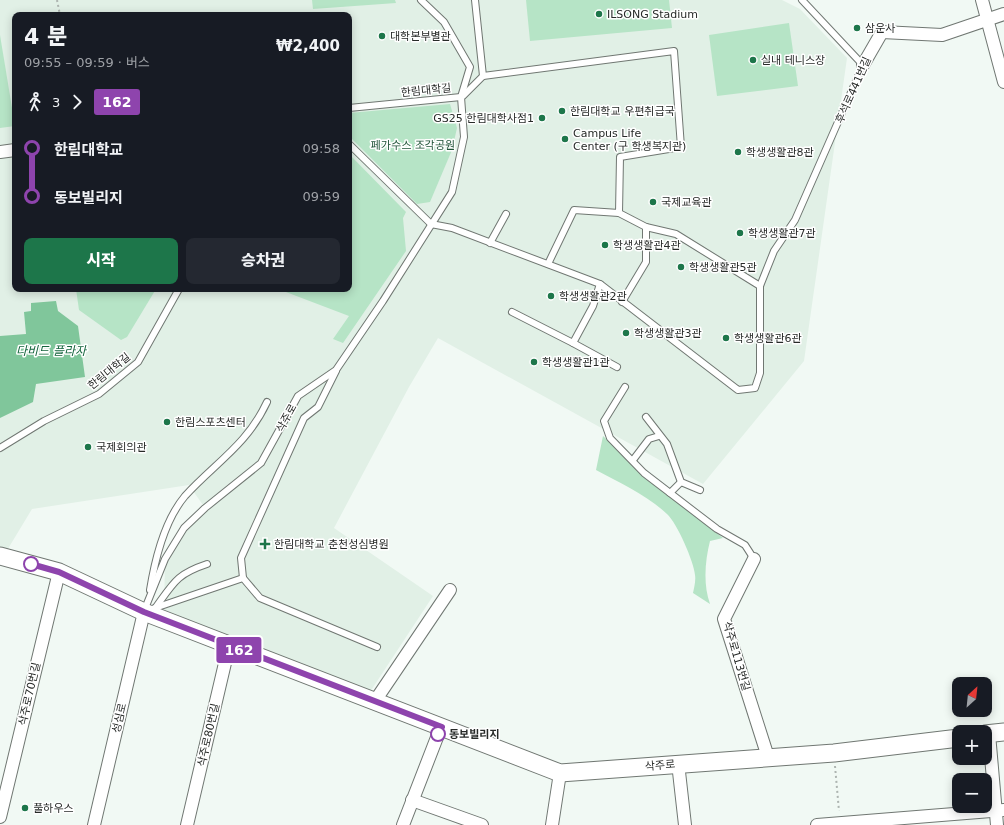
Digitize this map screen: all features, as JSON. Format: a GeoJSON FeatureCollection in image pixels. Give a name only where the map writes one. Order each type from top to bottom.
{"type":"FeatureCollection","features":[{"type":"Feature","properties":{"kind":"street"},"geometry":{"type":"LineString","coordinates":[[982,0],[1004,82]]}},
{"type":"Feature","properties":{"kind":"street","name":"후석로441번길"},"geometry":{"type":"LineString","coordinates":[[863,65],[882,32],[942,35],[988,21],[1004,14]]}},
{"type":"Feature","properties":{"kind":"street"},"geometry":{"type":"LineString","coordinates":[[0,152],[12,150]]}},
{"type":"Feature","properties":{"kind":"street","name":"삭주로"},"geometry":{"type":"LineString","coordinates":[[0,556],[59,572],[149,607],[228,646],[560,773],[678,763],[834,753],[952,739]]}},
{"type":"Feature","properties":{"kind":"street","name":"삭주로113번길"},"geometry":{"type":"LineString","coordinates":[[754,559],[724,619],[768,757]]}},
{"type":"Feature","properties":{"kind":"street","name":"삭주로70번길"},"geometry":{"type":"LineString","coordinates":[[0,817],[59,572]]}},
{"type":"Feature","properties":{"kind":"street"},"geometry":{"type":"LineString","coordinates":[[374,701],[450,590]]}},
{"type":"Feature","properties":{"kind":"street","name":"성심로"},"geometry":{"type":"LineString","coordinates":[[94,825],[149,607]]}},
{"type":"Feature","properties":{"kind":"street","name":"삭주로80번길"},"geometry":{"type":"LineString","coordinates":[[186,825],[228,646]]}},
{"type":"Feature","properties":{"kind":"street"},"geometry":{"type":"LineString","coordinates":[[403,825],[442,727]]}},
{"type":"Feature","properties":{"kind":"street"},"geometry":{"type":"LineString","coordinates":[[993,733],[1000,810],[996,825]]}},
{"type":"Feature","properties":{"kind":"street"},"geometry":{"type":"LineString","coordinates":[[678,763],[685,825]]}},
{"type":"Feature","properties":{"kind":"street"},"geometry":{"type":"LineString","coordinates":[[552,825],[560,773]]}},
{"type":"Feature","properties":{"kind":"street"},"geometry":{"type":"LineString","coordinates":[[412,800],[482,825]]}},
{"type":"Feature","properties":{"kind":"street"},"geometry":{"type":"LineString","coordinates":[[817,825],[1000,810]]}},
{"type":"Feature","properties":{"kind":"lane","name":"한림대학길"},"geometry":{"type":"LineString","coordinates":[[352,108],[461,97],[470,67],[444,22],[421,0]]}},
{"type":"Feature","properties":{"kind":"lane"},"geometry":{"type":"LineString","coordinates":[[475,0],[483,76]]}},
{"type":"Feature","properties":{"kind":"lane"},"geometry":{"type":"LineString","coordinates":[[802,0],[863,65]]}},
{"type":"Feature","properties":{"kind":"lane"},"geometry":{"type":"LineString","coordinates":[[461,97],[483,76],[674,51],[681,147],[620,157],[619,212]]}},
{"type":"Feature","properties":{"kind":"lane","name":"후석로441번길"},"geometry":{"type":"LineString","coordinates":[[760,286],[774,251],[795,220],[863,65]]}},
{"type":"Feature","properties":{"kind":"lane","name":"삭주로"},"geometry":{"type":"LineString","coordinates":[[149,607],[165,559],[184,528],[205,508],[261,463],[298,396],[336,370],[452,192],[464,137],[461,97]]}},
{"type":"Feature","properties":{"kind":"lane"},"geometry":{"type":"LineString","coordinates":[[352,147],[431,224],[452,228],[600,284],[738,390],[755,388],[760,373],[760,286],[676,234],[646,227],[619,212],[574,210],[548,264]]}},
{"type":"Feature","properties":{"kind":"lane"},"geometry":{"type":"LineString","coordinates":[[490,242],[506,214]]}},
{"type":"Feature","properties":{"kind":"lane"},"geometry":{"type":"LineString","coordinates":[[622,302],[646,262],[646,227]]}},
{"type":"Feature","properties":{"kind":"lane"},"geometry":{"type":"LineString","coordinates":[[573,343],[593,306],[600,284]]}},
{"type":"Feature","properties":{"kind":"lane","name":"한림대학길"},"geometry":{"type":"LineString","coordinates":[[0,448],[44,421],[99,394],[138,362],[177,292]]}},
{"type":"Feature","properties":{"kind":"lane"},"geometry":{"type":"LineString","coordinates":[[512,312],[617,367]]}},
{"type":"Feature","properties":{"kind":"lane"},"geometry":{"type":"LineString","coordinates":[[336,370],[318,407],[304,418],[241,558],[242,578],[260,598],[377,647]]}},
{"type":"Feature","properties":{"kind":"lane"},"geometry":{"type":"LineString","coordinates":[[625,387],[604,421],[610,438],[644,473],[718,529],[745,545],[754,559]]}},
{"type":"Feature","properties":{"kind":"lane"},"geometry":{"type":"LineString","coordinates":[[149,607],[153,571],[169,521],[185,497],[251,431],[267,402]]}},
{"type":"Feature","properties":{"kind":"lane"},"geometry":{"type":"LineString","coordinates":[[646,417],[666,444],[681,482],[700,490]]}},
{"type":"Feature","properties":{"kind":"lane"},"geometry":{"type":"LineString","coordinates":[[633,460],[649,439],[659,436]]}},
{"type":"Feature","properties":{"kind":"lane"},"geometry":{"type":"LineString","coordinates":[[670,493],[681,482]]}},
{"type":"Feature","properties":{"kind":"lane"},"geometry":{"type":"LineString","coordinates":[[149,607],[175,579],[188,570],[208,564]]}},
{"type":"Feature","properties":{"kind":"lane"},"geometry":{"type":"LineString","coordinates":[[149,607],[242,578]]}},
{"type":"Feature","properties":{"kind":"path"},"geometry":{"type":"LineString","coordinates":[[57,0],[59,12]]}},
{"type":"Feature","properties":{"kind":"path"},"geometry":{"type":"LineString","coordinates":[[834,753],[840,823]]}},
{"type":"Feature","properties":{"kind":"shaded area"},"geometry":{"type":"Polygon","coordinates":[[[0,0],[782,0],[800,9],[847,58],[804,361],[703,484],[438,338],[409,387],[334,528],[433,596],[368,695],[233,636],[164,614],[165,559],[184,528],[205,508],[189,485],[32,509],[3,557],[0,556],[0,0]]]}},
{"type":"Feature","properties":{"kind":"green space"},"geometry":{"type":"Polygon","coordinates":[[[312,0],[395,0],[396,3],[313,9],[312,0]]]}},
{"type":"Feature","properties":{"kind":"green space","name":"ILSONG Stadium"},"geometry":{"type":"Polygon","coordinates":[[[526,0],[669,0],[672,28],[530,41],[526,0]]]}},
{"type":"Feature","properties":{"kind":"green space","name":"실내 테니스장"},"geometry":{"type":"Polygon","coordinates":[[[789,23],[798,86],[717,96],[709,35],[789,23]]]}},
{"type":"Feature","properties":{"kind":"green space"},"geometry":{"type":"Polygon","coordinates":[[[0,35],[12,108],[12,126],[0,128],[0,35]]]}},
{"type":"Feature","properties":{"kind":"green space","name":"페가수스 조각공원"},"geometry":{"type":"Polygon","coordinates":[[[450,104],[457,128],[452,150],[430,202],[417,204],[352,139],[352,113],[450,104]]]}},
{"type":"Feature","properties":{"kind":"green space"},"geometry":{"type":"Polygon","coordinates":[[[352,157],[406,212],[403,218],[406,251],[343,343],[333,339],[349,316],[286,292],[352,292],[352,157]]]}},
{"type":"Feature","properties":{"kind":"green space"},"geometry":{"type":"Polygon","coordinates":[[[76,292],[154,292],[127,337],[121,340],[79,310],[76,292]]]}},
{"type":"Feature","properties":{"kind":"green space"},"geometry":{"type":"Polygon","coordinates":[[[603,436],[657,486],[723,538],[710,541],[708,549],[706,564],[706,589],[710,604],[693,593],[695,575],[692,561],[675,526],[667,514],[642,495],[596,470],[603,436]]]}},
{"type":"Feature","properties":{"kind":"water","name":"다비드 플라자"},"geometry":{"type":"Polygon","coordinates":[[[56,301],[58,311],[78,326],[85,377],[36,384],[33,402],[0,418],[0,336],[26,334],[24,312],[31,311],[31,303],[56,301]]]}},
{"type":"Feature","properties":{"kind":"bus line","name":"162"},"geometry":{"type":"LineString","coordinates":[[31,564],[59,572],[144,612],[228,646],[442,727],[438,734]]}},
{"type":"Feature","properties":{"kind":"place","name":"ILSONG Stadium"},"geometry":{"type":"Point","coordinates":[599,14]}},
{"type":"Feature","properties":{"kind":"place","name":"삼운사"},"geometry":{"type":"Point","coordinates":[857,28]}},
{"type":"Feature","properties":{"kind":"place","name":"대학본부별관"},"geometry":{"type":"Point","coordinates":[382,36]}},
{"type":"Feature","properties":{"kind":"place","name":"실내 테니스장"},"geometry":{"type":"Point","coordinates":[753,60]}},
{"type":"Feature","properties":{"kind":"place","name":"한림대학교 우편취급국"},"geometry":{"type":"Point","coordinates":[562,111]}},
{"type":"Feature","properties":{"kind":"place","name":"GS25 한림대학사점1"},"geometry":{"type":"Point","coordinates":[542,118]}},
{"type":"Feature","properties":{"kind":"place","name":"Campus Life Center (구 학생복지관)"},"geometry":{"type":"Point","coordinates":[565,139]}},
{"type":"Feature","properties":{"kind":"place","name":"학생생활관8관"},"geometry":{"type":"Point","coordinates":[738,152]}},
{"type":"Feature","properties":{"kind":"place","name":"국제교육관"},"geometry":{"type":"Point","coordinates":[653,202]}},
{"type":"Feature","properties":{"kind":"place","name":"학생생활관7관"},"geometry":{"type":"Point","coordinates":[740,233]}},
{"type":"Feature","properties":{"kind":"place","name":"학생생활관4관"},"geometry":{"type":"Point","coordinates":[605,245]}},
{"type":"Feature","properties":{"kind":"place","name":"학생생활관5관"},"geometry":{"type":"Point","coordinates":[681,267]}},
{"type":"Feature","properties":{"kind":"place","name":"학생생활관2관"},"geometry":{"type":"Point","coordinates":[551,296]}},
{"type":"Feature","properties":{"kind":"place","name":"학생생활관3관"},"geometry":{"type":"Point","coordinates":[626,333]}},
{"type":"Feature","properties":{"kind":"place","name":"학생생활관6관"},"geometry":{"type":"Point","coordinates":[726,338]}},
{"type":"Feature","properties":{"kind":"place","name":"학생생활관1관"},"geometry":{"type":"Point","coordinates":[534,362]}},
{"type":"Feature","properties":{"kind":"place","name":"한림스포츠센터"},"geometry":{"type":"Point","coordinates":[167,422]}},
{"type":"Feature","properties":{"kind":"place","name":"국제회의관"},"geometry":{"type":"Point","coordinates":[88,447]}},
{"type":"Feature","properties":{"kind":"place","name":"한림대학교 춘천성심병원"},"geometry":{"type":"Point","coordinates":[265,544]}},
{"type":"Feature","properties":{"kind":"place","name":"동보빌리지"},"geometry":{"type":"Point","coordinates":[438,734]}},
{"type":"Feature","properties":{"kind":"place","name":"풀하우스"},"geometry":{"type":"Point","coordinates":[25,808]}}]}
